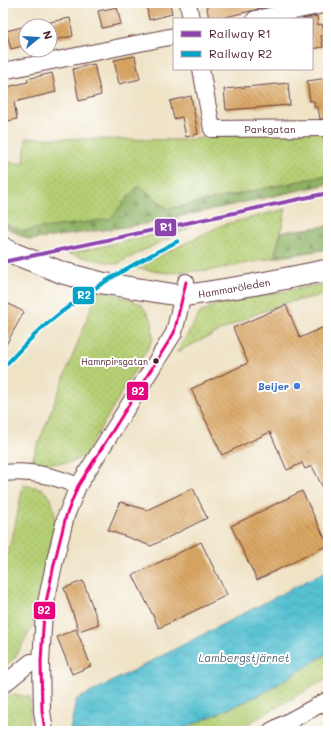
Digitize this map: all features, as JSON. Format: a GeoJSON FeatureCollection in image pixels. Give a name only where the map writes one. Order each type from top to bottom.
{"type":"FeatureCollection","features":[{"type":"Feature","properties":{"kind":"main road","name":"Hammaröleden"},"geometry":{"type":"LineString","coordinates":[[3,238],[28,250],[43,254],[77,268],[184,289],[195,282],[250,275],[328,260]]}},
{"type":"Feature","properties":{"kind":"main road","name":"Hammaröleden"},"geometry":{"type":"LineString","coordinates":[[3,248],[64,273],[102,283],[184,289],[252,285],[328,270]]}},
{"type":"Feature","properties":{"kind":"street"},"geometry":{"type":"LineString","coordinates":[[188,3],[191,18]]}},
{"type":"Feature","properties":{"kind":"street"},"geometry":{"type":"LineString","coordinates":[[260,18],[328,4]]}},
{"type":"Feature","properties":{"kind":"street"},"geometry":{"type":"LineString","coordinates":[[3,71],[173,36]]}},
{"type":"Feature","properties":{"kind":"street","name":"Parkgatan"},"geometry":{"type":"LineString","coordinates":[[201,70],[212,129],[328,128]]}},
{"type":"Feature","properties":{"kind":"street"},"geometry":{"type":"LineString","coordinates":[[44,731],[41,662],[44,612],[66,516],[78,486],[174,333],[184,289]]}},
{"type":"Feature","properties":{"kind":"street"},"geometry":{"type":"LineString","coordinates":[[3,473],[18,472],[47,476],[78,486]]}},
{"type":"Feature","properties":{"kind":"street"},"geometry":{"type":"LineString","coordinates":[[3,685],[31,662],[41,662]]}},
{"type":"Feature","properties":{"kind":"street"},"geometry":{"type":"LineString","coordinates":[[271,731],[328,700]]}},
{"type":"Feature","properties":{"kind":"green space"},"geometry":{"type":"Polygon","coordinates":[[[328,126],[328,175],[168,209],[139,185],[110,219],[22,231],[3,223],[3,163],[24,163],[26,138],[182,140],[328,126]]]}},
{"type":"Feature","properties":{"kind":"green space"},"geometry":{"type":"Polygon","coordinates":[[[328,175],[328,184],[146,224],[30,240],[3,226],[3,223],[22,231],[110,219],[139,185],[168,209],[328,175]]]}},
{"type":"Feature","properties":{"kind":"green space"},"geometry":{"type":"Polygon","coordinates":[[[286,209],[274,258],[212,270],[167,273],[135,268],[222,225],[286,209]]]}},
{"type":"Feature","properties":{"kind":"green space"},"geometry":{"type":"Polygon","coordinates":[[[192,226],[117,264],[68,254],[192,226]]]}},
{"type":"Feature","properties":{"kind":"green space"},"geometry":{"type":"Polygon","coordinates":[[[328,226],[328,249],[274,258],[281,232],[328,226]]]}},
{"type":"Feature","properties":{"kind":"green space"},"geometry":{"type":"Polygon","coordinates":[[[328,283],[328,294],[285,303],[249,317],[177,352],[200,313],[217,304],[328,283]]]}},
{"type":"Feature","properties":{"kind":"green space"},"geometry":{"type":"Polygon","coordinates":[[[99,288],[141,304],[152,320],[153,339],[85,455],[72,462],[30,465],[99,288]]]}},
{"type":"Feature","properties":{"kind":"green space"},"geometry":{"type":"Polygon","coordinates":[[[23,485],[41,488],[51,498],[56,520],[33,626],[15,657],[3,669],[3,569],[14,531],[23,485]]]}},
{"type":"Feature","properties":{"kind":"green space"},"geometry":{"type":"Polygon","coordinates":[[[328,653],[328,678],[235,731],[178,731],[264,693],[328,653]]]}},
{"type":"Feature","properties":{"kind":"green space"},"geometry":{"type":"Polygon","coordinates":[[[12,694],[31,697],[29,731],[3,731],[3,699],[12,694]]]}},
{"type":"Feature","properties":{"kind":"water","name":"Lambergstjärnet"},"geometry":{"type":"Polygon","coordinates":[[[328,570],[328,653],[264,693],[178,731],[68,731],[70,730],[76,700],[328,570]]]}},
{"type":"Feature","properties":{"kind":"building"},"geometry":{"type":"Polygon","coordinates":[[[146,3],[170,3],[172,14],[149,20],[146,3]]]}},
{"type":"Feature","properties":{"kind":"building"},"geometry":{"type":"Polygon","coordinates":[[[206,3],[271,3],[271,6],[222,18],[209,18],[206,3]]]}},
{"type":"Feature","properties":{"kind":"building"},"geometry":{"type":"Polygon","coordinates":[[[117,7],[121,24],[102,28],[98,11],[117,7]]]}},
{"type":"Feature","properties":{"kind":"building"},"geometry":{"type":"Polygon","coordinates":[[[317,16],[318,25],[322,24],[325,35],[321,36],[323,47],[313,49],[313,18],[307,18],[317,16]]]}},
{"type":"Feature","properties":{"kind":"building"},"geometry":{"type":"Polygon","coordinates":[[[70,18],[73,36],[58,39],[58,20],[70,18]]]}},
{"type":"Feature","properties":{"kind":"building"},"geometry":{"type":"Polygon","coordinates":[[[18,28],[18,47],[11,49],[6,31],[18,28]]]}},
{"type":"Feature","properties":{"kind":"building"},"geometry":{"type":"Polygon","coordinates":[[[135,56],[140,79],[119,84],[114,60],[135,56]]]}},
{"type":"Feature","properties":{"kind":"building"},"geometry":{"type":"Polygon","coordinates":[[[94,64],[101,95],[79,101],[73,69],[94,64]]]}},
{"type":"Feature","properties":{"kind":"building"},"geometry":{"type":"Polygon","coordinates":[[[52,73],[56,92],[14,102],[17,119],[3,122],[3,88],[28,82],[27,79],[52,73]]]}},
{"type":"Feature","properties":{"kind":"building"},"geometry":{"type":"Polygon","coordinates":[[[328,78],[328,119],[320,119],[318,107],[314,107],[314,101],[310,101],[307,81],[328,78]]]}},
{"type":"Feature","properties":{"kind":"building"},"geometry":{"type":"Polygon","coordinates":[[[288,83],[290,105],[226,110],[224,89],[288,83]]]}},
{"type":"Feature","properties":{"kind":"building"},"geometry":{"type":"Polygon","coordinates":[[[191,96],[198,134],[186,137],[182,117],[174,119],[170,101],[191,96]]]}},
{"type":"Feature","properties":{"kind":"building"},"geometry":{"type":"Polygon","coordinates":[[[3,301],[24,312],[3,350],[3,301]]]}},
{"type":"Feature","properties":{"kind":"building"},"geometry":{"type":"Polygon","coordinates":[[[286,305],[300,338],[328,325],[328,498],[312,466],[305,469],[302,463],[287,470],[270,432],[222,455],[191,389],[248,363],[233,328],[286,305]]]}},
{"type":"Feature","properties":{"kind":"building"},"geometry":{"type":"Polygon","coordinates":[[[193,488],[207,518],[151,546],[108,530],[120,502],[147,510],[193,488]]]}},
{"type":"Feature","properties":{"kind":"building"},"geometry":{"type":"Polygon","coordinates":[[[302,491],[328,545],[257,580],[231,526],[302,491]]]}},
{"type":"Feature","properties":{"kind":"building"},"geometry":{"type":"Polygon","coordinates":[[[201,542],[227,595],[159,628],[133,575],[201,542]]]}},
{"type":"Feature","properties":{"kind":"building"},"geometry":{"type":"Polygon","coordinates":[[[83,581],[99,624],[79,631],[64,588],[83,581]]]}},
{"type":"Feature","properties":{"kind":"building"},"geometry":{"type":"Polygon","coordinates":[[[76,629],[91,666],[72,674],[57,637],[76,629]]]}},
{"type":"Feature","properties":{"kind":"rail line","name":"R1"},"geometry":{"type":"LineString","coordinates":[[3,262],[328,193]]}},
{"type":"Feature","properties":{"kind":"rail line","name":"R2"},"geometry":{"type":"LineString","coordinates":[[3,368],[42,328],[78,300],[127,268],[178,241]]}},
{"type":"Feature","properties":{"kind":"transit line","name":"92"},"geometry":{"type":"LineString","coordinates":[[45,731],[42,711],[41,662],[44,612],[66,516],[78,486],[174,333],[186,282]]}},
{"type":"Feature","properties":{"kind":"place","name":"Hamnpirsgatan"},"geometry":{"type":"Point","coordinates":[156,361]}},
{"type":"Feature","properties":{"kind":"place","name":"Beijer"},"geometry":{"type":"Point","coordinates":[297,386]}}]}
